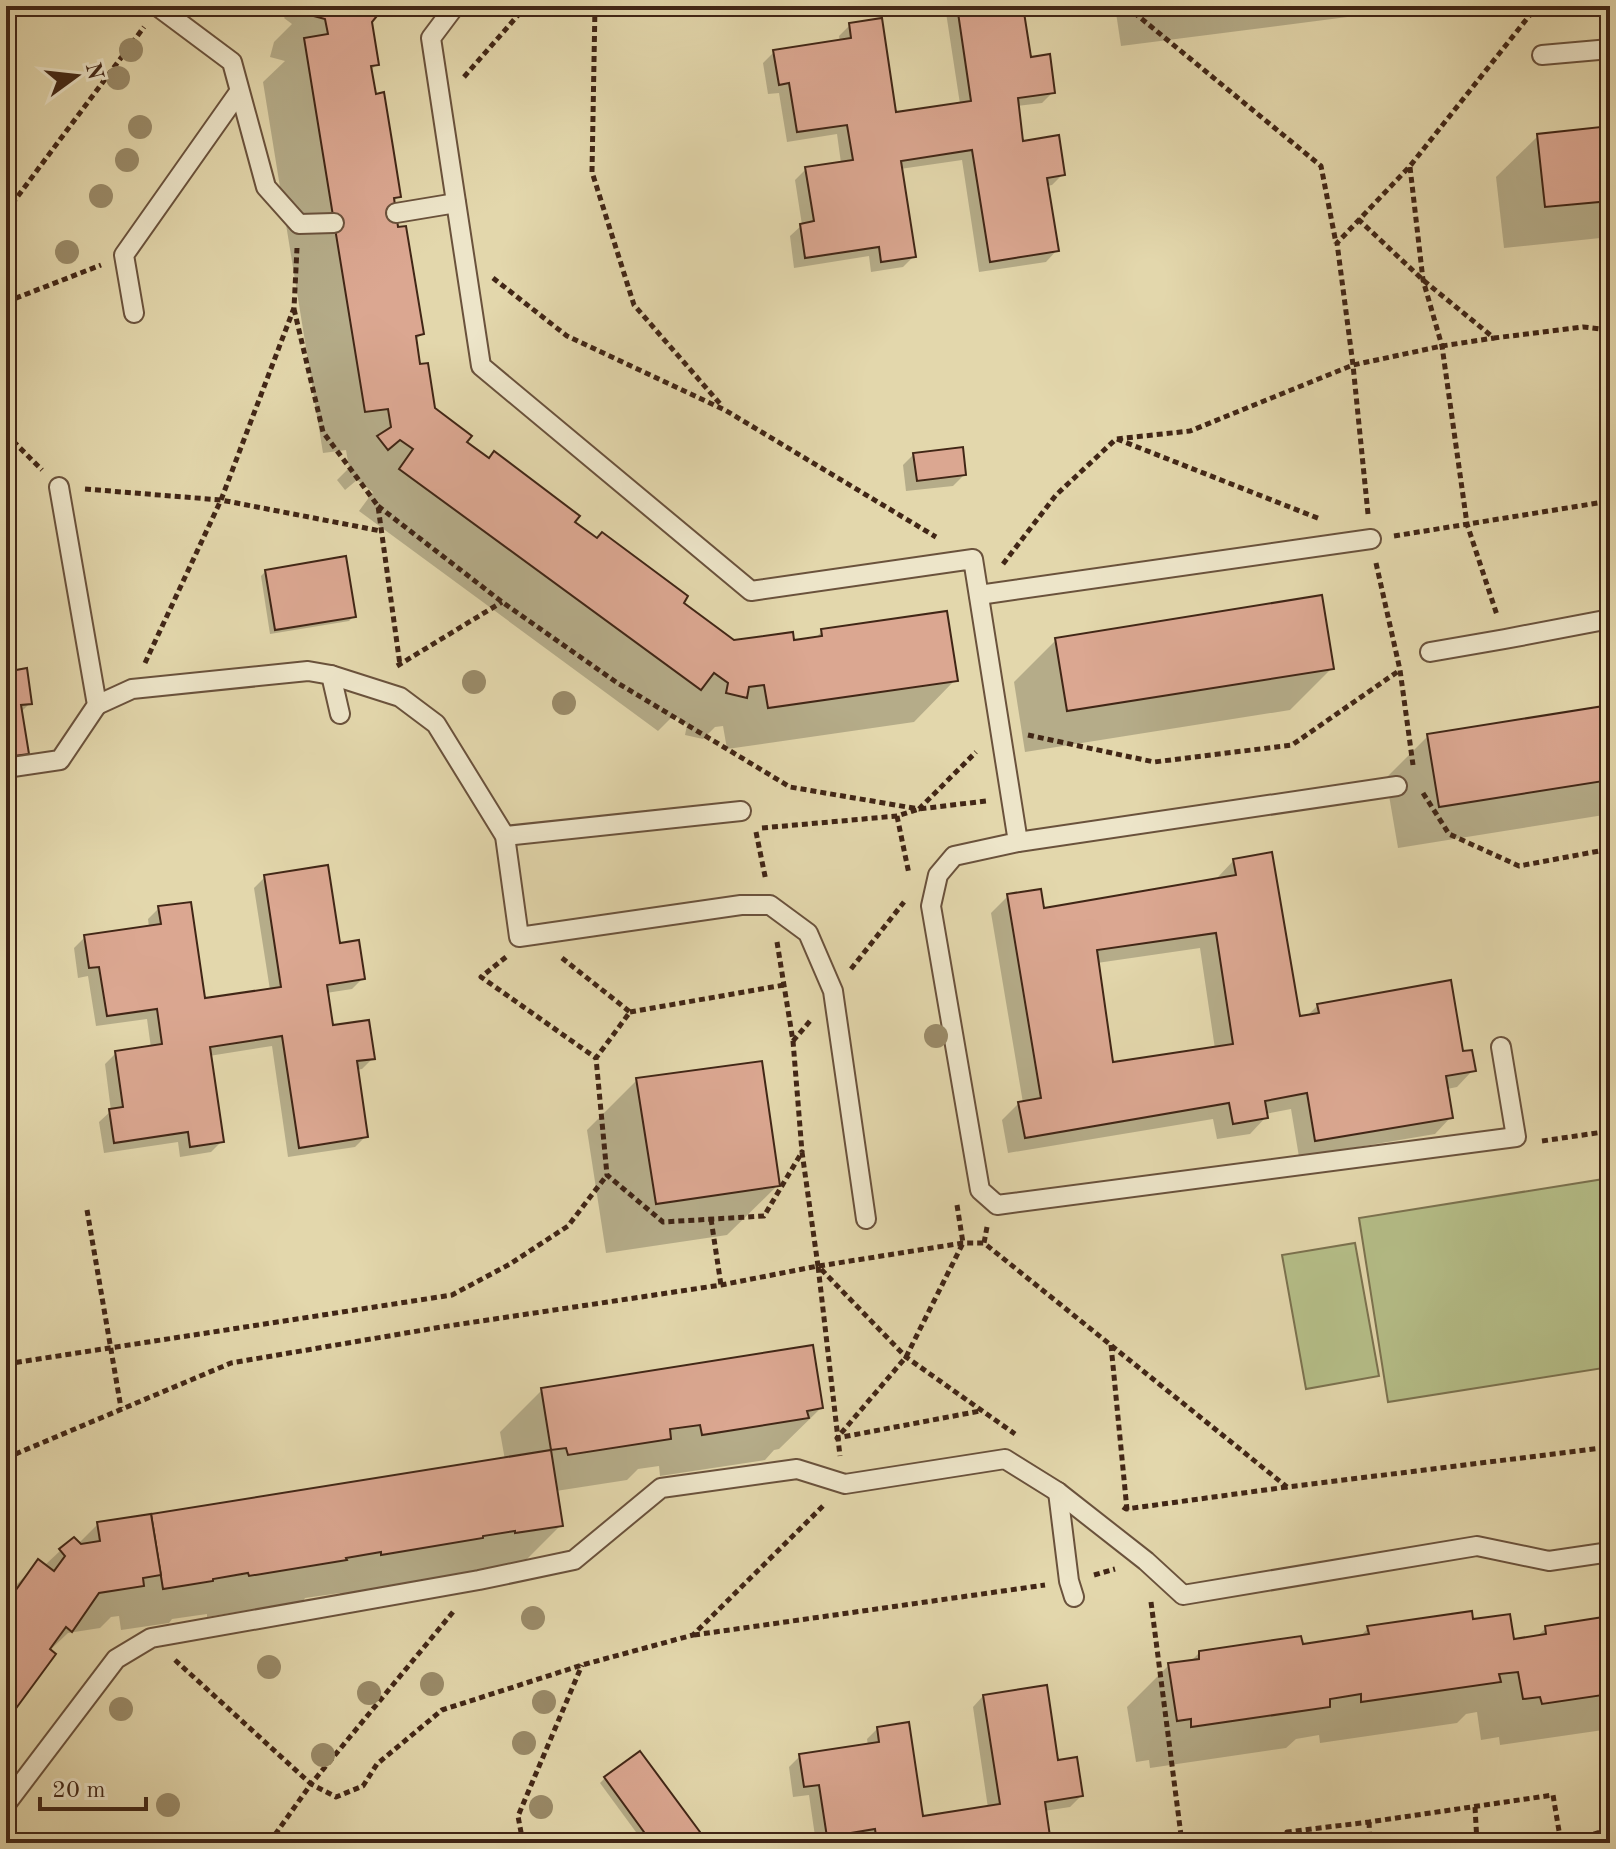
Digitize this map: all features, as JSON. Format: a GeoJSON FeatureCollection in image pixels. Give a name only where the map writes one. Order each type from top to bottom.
{"type":"FeatureCollection","features":[{"type":"Feature","properties":{"kind":"lane"},"geometry":{"type":"LineString","coordinates":[[158,6],[232,62],[266,187],[299,224],[334,223]]}},
{"type":"Feature","properties":{"kind":"lane"},"geometry":{"type":"LineString","coordinates":[[455,6],[431,38],[481,366],[751,591],[973,559],[1018,842]]}},
{"type":"Feature","properties":{"kind":"lane"},"geometry":{"type":"LineString","coordinates":[[1542,55],[1610,49]]}},
{"type":"Feature","properties":{"kind":"lane"},"geometry":{"type":"LineString","coordinates":[[134,313],[124,255],[239,92]]}},
{"type":"Feature","properties":{"kind":"lane"},"geometry":{"type":"LineString","coordinates":[[396,213],[456,203]]}},
{"type":"Feature","properties":{"kind":"lane"},"geometry":{"type":"LineString","coordinates":[[59,487],[97,705]]}},
{"type":"Feature","properties":{"kind":"lane"},"geometry":{"type":"LineString","coordinates":[[979,595],[1371,539]]}},
{"type":"Feature","properties":{"kind":"lane"},"geometry":{"type":"LineString","coordinates":[[1430,652],[1610,619]]}},
{"type":"Feature","properties":{"kind":"lane"},"geometry":{"type":"LineString","coordinates":[[6,768],[60,760],[97,705],[132,689],[308,671],[331,675],[400,697],[436,724],[505,836],[519,937],[741,905],[770,905],[808,933],[833,991],[866,1219]]}},
{"type":"Feature","properties":{"kind":"lane"},"geometry":{"type":"LineString","coordinates":[[331,675],[340,714]]}},
{"type":"Feature","properties":{"kind":"lane"},"geometry":{"type":"LineString","coordinates":[[1397,786],[1018,842],[954,856],[938,875],[931,906],[980,1190],[997,1205],[1516,1137],[1501,1047]]}},
{"type":"Feature","properties":{"kind":"lane"},"geometry":{"type":"LineString","coordinates":[[505,836],[741,811]]}},
{"type":"Feature","properties":{"kind":"lane"},"geometry":{"type":"LineString","coordinates":[[6,1804],[116,1659],[151,1638],[479,1580],[574,1560],[661,1488],[797,1469],[845,1484],[1005,1459],[1058,1492],[1146,1561],[1183,1595],[1477,1546],[1549,1561],[1610,1552]]}},
{"type":"Feature","properties":{"kind":"lane"},"geometry":{"type":"LineString","coordinates":[[1058,1492],[1072,1589]]}},
{"type":"Feature","properties":{"kind":"path"},"geometry":{"type":"LineString","coordinates":[[6,212],[158,6]]}},
{"type":"Feature","properties":{"kind":"path"},"geometry":{"type":"LineString","coordinates":[[463,92],[464,76],[526,6]]}},
{"type":"Feature","properties":{"kind":"path"},"geometry":{"type":"LineString","coordinates":[[595,6],[592,172],[634,305],[725,410]]}},
{"type":"Feature","properties":{"kind":"path"},"geometry":{"type":"LineString","coordinates":[[1126,6],[1321,166],[1337,243],[1371,539],[1400,670],[1414,767]]}},
{"type":"Feature","properties":{"kind":"path"},"geometry":{"type":"LineString","coordinates":[[1337,243],[1410,166],[1537,6]]}},
{"type":"Feature","properties":{"kind":"path"},"geometry":{"type":"LineString","coordinates":[[1410,166],[1423,280],[1442,346],[1467,524],[1505,639]]}},
{"type":"Feature","properties":{"kind":"path"},"geometry":{"type":"LineString","coordinates":[[1358,219],[1423,280],[1494,338]]}},
{"type":"Feature","properties":{"kind":"path"},"geometry":{"type":"LineString","coordinates":[[299,224],[294,308],[323,432],[378,506],[502,602],[616,682],[790,787],[919,809]]}},
{"type":"Feature","properties":{"kind":"path"},"geometry":{"type":"LineString","coordinates":[[6,302],[124,255]]}},
{"type":"Feature","properties":{"kind":"path"},"geometry":{"type":"LineString","coordinates":[[489,275],[567,336],[725,410],[973,559]]}},
{"type":"Feature","properties":{"kind":"path"},"geometry":{"type":"LineString","coordinates":[[132,689],[221,500],[294,308]]}},
{"type":"Feature","properties":{"kind":"path"},"geometry":{"type":"LineString","coordinates":[[979,595],[1056,495],[1116,439],[1190,431],[1353,365],[1494,338],[1583,327],[1610,330]]}},
{"type":"Feature","properties":{"kind":"path"},"geometry":{"type":"LineString","coordinates":[[6,434],[59,487],[221,500],[381,531]]}},
{"type":"Feature","properties":{"kind":"path"},"geometry":{"type":"LineString","coordinates":[[1116,439],[1328,523]]}},
{"type":"Feature","properties":{"kind":"path"},"geometry":{"type":"LineString","coordinates":[[1371,539],[1610,501]]}},
{"type":"Feature","properties":{"kind":"path"},"geometry":{"type":"LineString","coordinates":[[378,506],[400,665]]}},
{"type":"Feature","properties":{"kind":"path"},"geometry":{"type":"LineString","coordinates":[[386,667],[400,665],[502,602]]}},
{"type":"Feature","properties":{"kind":"path"},"geometry":{"type":"LineString","coordinates":[[919,809],[1000,729],[1154,762],[1292,745],[1400,670]]}},
{"type":"Feature","properties":{"kind":"path"},"geometry":{"type":"LineString","coordinates":[[1415,781],[1449,834],[1519,866],[1610,849]]}},
{"type":"Feature","properties":{"kind":"path"},"geometry":{"type":"LineString","coordinates":[[693,1635],[845,1484],[802,1152],[793,1041],[755,829],[897,816],[919,809],[1010,798]]}},
{"type":"Feature","properties":{"kind":"path"},"geometry":{"type":"LineString","coordinates":[[553,951],[630,1012]]}},
{"type":"Feature","properties":{"kind":"path"},"geometry":{"type":"LineString","coordinates":[[506,956],[481,977],[596,1058]]}},
{"type":"Feature","properties":{"kind":"path"},"geometry":{"type":"LineString","coordinates":[[6,1364],[452,1295],[510,1264],[568,1226],[607,1175],[596,1058],[630,1012],[784,985]]}},
{"type":"Feature","properties":{"kind":"path"},"geometry":{"type":"LineString","coordinates":[[1532,1142],[1610,1131]]}},
{"type":"Feature","properties":{"kind":"path"},"geometry":{"type":"LineString","coordinates":[[607,1175],[663,1222],[764,1216],[802,1152]]}},
{"type":"Feature","properties":{"kind":"path"},"geometry":{"type":"LineString","coordinates":[[87,1210],[121,1408]]}},
{"type":"Feature","properties":{"kind":"path"},"geometry":{"type":"LineString","coordinates":[[711,1219],[721,1285]]}},
{"type":"Feature","properties":{"kind":"path"},"geometry":{"type":"LineString","coordinates":[[984,1243],[988,1220]]}},
{"type":"Feature","properties":{"kind":"path"},"geometry":{"type":"LineString","coordinates":[[837,1438],[906,1357],[963,1243]]}},
{"type":"Feature","properties":{"kind":"path"},"geometry":{"type":"LineString","coordinates":[[6,1458],[231,1363],[441,1327],[721,1285],[818,1266],[963,1243],[984,1243],[1287,1487]]}},
{"type":"Feature","properties":{"kind":"path"},"geometry":{"type":"LineString","coordinates":[[818,1266],[906,1357],[1021,1438]]}},
{"type":"Feature","properties":{"kind":"path"},"geometry":{"type":"LineString","coordinates":[[1111,1344],[1126,1509],[1146,1561],[1182,1843]]}},
{"type":"Feature","properties":{"kind":"path"},"geometry":{"type":"LineString","coordinates":[[837,1438],[981,1411]]}},
{"type":"Feature","properties":{"kind":"path"},"geometry":{"type":"LineString","coordinates":[[1113,1500],[1126,1509],[1610,1447]]}},
{"type":"Feature","properties":{"kind":"path"},"geometry":{"type":"LineString","coordinates":[[151,1638],[311,1784],[336,1797],[363,1786],[377,1764],[442,1710],[582,1665],[693,1635],[1072,1589],[1146,1561]]}},
{"type":"Feature","properties":{"kind":"path"},"geometry":{"type":"LineString","coordinates":[[269,1843],[311,1784],[479,1580]]}},
{"type":"Feature","properties":{"kind":"path"},"geometry":{"type":"LineString","coordinates":[[523,1843],[518,1816],[582,1665]]}},
{"type":"Feature","properties":{"kind":"path"},"geometry":{"type":"LineString","coordinates":[[1289,1843],[1287,1832],[1553,1795],[1563,1843],[1610,1829]]}},
{"type":"Feature","properties":{"kind":"path"},"geometry":{"type":"LineString","coordinates":[[1475,1807],[1477,1843]]}},
{"type":"Feature","properties":{"kind":"path"},"geometry":{"type":"LineString","coordinates":[[1369,1822],[1370,1843]]}},
{"type":"Feature","properties":{"kind":"green space"},"geometry":{"type":"Polygon","coordinates":[[[1610,1178],[1610,1367],[1388,1402],[1359,1218],[1610,1178]]]}},
{"type":"Feature","properties":{"kind":"green space"},"geometry":{"type":"Polygon","coordinates":[[[1355,1243],[1379,1376],[1306,1389],[1282,1255],[1355,1243]]]}},
{"type":"Feature","properties":{"kind":"building"},"geometry":{"type":"Polygon","coordinates":[[[313,6],[385,6],[372,22],[379,65],[371,66],[376,94],[384,92],[401,197],[394,198],[398,227],[406,226],[424,334],[416,336],[420,364],[428,363],[435,408],[472,436],[467,442],[489,458],[494,451],[580,516],[575,522],[597,538],[602,532],[688,596],[684,603],[734,640],[793,632],[794,640],[822,636],[821,629],[947,611],[958,681],[768,708],[764,685],[749,687],[747,698],[726,693],[728,683],[714,673],[701,690],[399,469],[413,449],[400,440],[388,450],[377,436],[391,427],[388,409],[365,412],[304,38],[328,34],[325,19],[310,15],[313,6]]]}},
{"type":"Feature","properties":{"kind":"building"},"geometry":{"type":"Polygon","coordinates":[[[957,6],[1023,6],[1031,57],[1050,54],[1055,93],[1018,98],[1023,141],[1059,135],[1065,175],[1047,178],[1059,251],[990,262],[972,150],[901,161],[916,257],[881,262],[879,247],[805,258],[800,224],[814,221],[805,167],[853,160],[847,125],[797,132],[789,83],[779,85],[773,50],[851,38],[849,23],[882,18],[896,112],[971,101],[957,6]]]}},
{"type":"Feature","properties":{"kind":"building"},"geometry":{"type":"Polygon","coordinates":[[[1610,126],[1610,201],[1545,207],[1537,134],[1610,126]]]}},
{"type":"Feature","properties":{"kind":"building"},"geometry":{"type":"Polygon","coordinates":[[[963,447],[966,475],[917,481],[913,453],[963,447]]]}},
{"type":"Feature","properties":{"kind":"building"},"geometry":{"type":"Polygon","coordinates":[[[6,536],[12,573],[6,574],[6,536]]]}},
{"type":"Feature","properties":{"kind":"building"},"geometry":{"type":"Polygon","coordinates":[[[346,556],[356,617],[275,630],[265,570],[346,556]]]}},
{"type":"Feature","properties":{"kind":"building"},"geometry":{"type":"Polygon","coordinates":[[[1322,595],[1334,669],[1067,711],[1055,638],[1322,595]]]}},
{"type":"Feature","properties":{"kind":"building"},"geometry":{"type":"Polygon","coordinates":[[[6,601],[16,670],[27,668],[32,704],[21,705],[29,754],[6,757],[6,601]]]}},
{"type":"Feature","properties":{"kind":"building"},"geometry":{"type":"Polygon","coordinates":[[[1610,705],[1610,780],[1439,807],[1427,734],[1610,705]]]}},
{"type":"Feature","properties":{"kind":"building"},"geometry":{"type":"Polygon","coordinates":[[[1272,852],[1300,1016],[1319,1013],[1317,1004],[1451,980],[1463,1051],[1472,1050],[1476,1071],[1446,1076],[1453,1118],[1315,1141],[1307,1093],[1265,1101],[1268,1118],[1233,1124],[1229,1103],[1025,1138],[1018,1102],[1041,1098],[1007,894],[1041,889],[1044,908],[1236,875],[1233,859],[1272,852]],[[1216,933],[1097,950],[1113,1062],[1233,1044],[1216,933]]]}},
{"type":"Feature","properties":{"kind":"building"},"geometry":{"type":"Polygon","coordinates":[[[328,865],[340,943],[359,940],[365,979],[327,985],[333,1025],[369,1020],[375,1059],[357,1061],[368,1137],[299,1148],[282,1036],[210,1047],[224,1142],[190,1147],[188,1132],[114,1143],[109,1109],[123,1107],[115,1051],[162,1044],[157,1009],[107,1016],[99,967],[89,968],[84,935],[161,924],[158,906],[191,902],[205,998],[281,987],[264,875],[328,865]]]}},
{"type":"Feature","properties":{"kind":"building"},"geometry":{"type":"Polygon","coordinates":[[[762,1061],[780,1186],[656,1204],[636,1078],[762,1061]]]}},
{"type":"Feature","properties":{"kind":"building"},"geometry":{"type":"Polygon","coordinates":[[[813,1345],[823,1408],[807,1411],[809,1418],[702,1435],[700,1425],[670,1429],[671,1439],[568,1455],[566,1448],[551,1450],[541,1388],[813,1345]]]}},
{"type":"Feature","properties":{"kind":"building"},"geometry":{"type":"Polygon","coordinates":[[[551,1450],[563,1526],[483,1536],[381,1555],[381,1552],[163,1589],[151,1514],[551,1450]]]}},
{"type":"Feature","properties":{"kind":"building"},"geometry":{"type":"Polygon","coordinates":[[[151,1514],[161,1575],[143,1578],[144,1586],[99,1593],[72,1632],[66,1627],[50,1649],[56,1654],[6,1722],[6,1604],[38,1559],[54,1571],[65,1556],[59,1549],[74,1537],[81,1544],[100,1541],[97,1522],[151,1514]]]}},
{"type":"Feature","properties":{"kind":"building"},"geometry":{"type":"Polygon","coordinates":[[[1472,1611],[1473,1619],[1510,1614],[1514,1639],[1546,1634],[1545,1626],[1610,1616],[1610,1694],[1542,1704],[1540,1697],[1523,1699],[1518,1672],[1499,1674],[1501,1682],[1361,1702],[1361,1694],[1330,1699],[1330,1707],[1191,1727],[1191,1719],[1177,1721],[1168,1663],[1199,1659],[1199,1651],[1301,1636],[1303,1644],[1369,1634],[1367,1626],[1472,1611]]]}},
{"type":"Feature","properties":{"kind":"building"},"geometry":{"type":"Polygon","coordinates":[[[1047,1685],[1058,1760],[1077,1757],[1083,1796],[1045,1802],[1051,1843],[877,1843],[875,1829],[827,1837],[819,1785],[804,1787],[799,1754],[879,1742],[877,1727],[909,1722],[923,1816],[1000,1804],[983,1695],[1047,1685]]]}},
{"type":"Feature","properties":{"kind":"building"},"geometry":{"type":"Polygon","coordinates":[[[640,1751],[700,1832],[685,1843],[652,1843],[604,1777],[640,1751]]]}}]}
